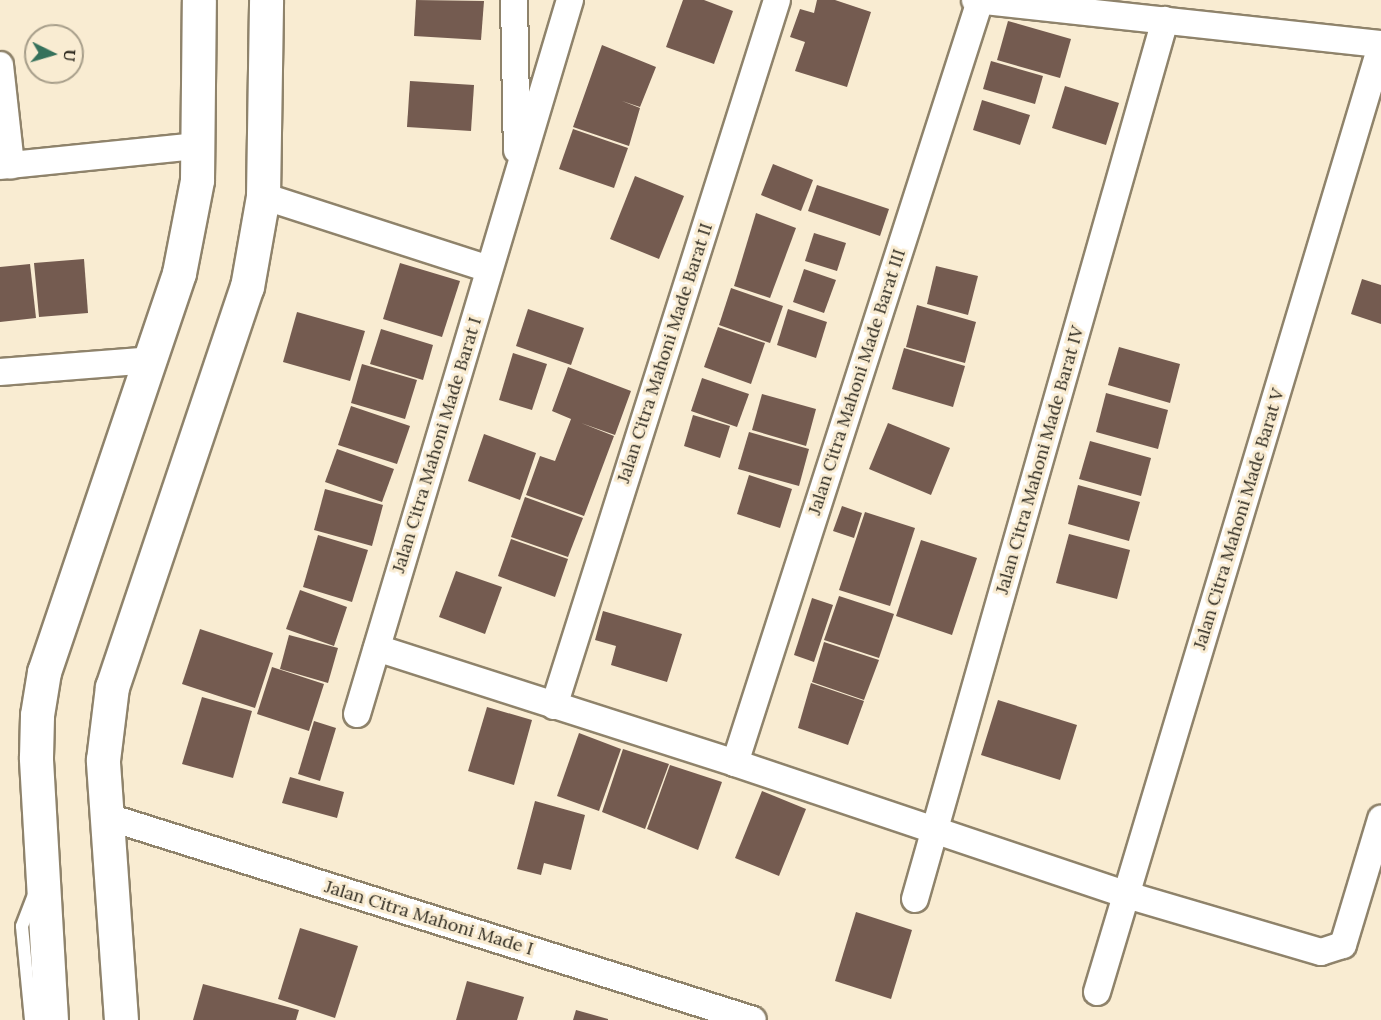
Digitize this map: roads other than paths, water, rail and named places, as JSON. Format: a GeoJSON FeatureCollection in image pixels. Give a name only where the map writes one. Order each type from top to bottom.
{"type":"FeatureCollection","features":[{"type":"Feature","properties":{"kind":"main road"},"geometry":{"type":"LineString","coordinates":[[51,1020],[36,757],[37,715],[44,672],[179,273],[197,180],[199,0]]}},
{"type":"Feature","properties":{"kind":"main road"},"geometry":{"type":"LineString","coordinates":[[121,1020],[105,816],[104,760],[112,687],[247,287],[263,196],[266,0]]}},
{"type":"Feature","properties":{"kind":"street","name":"Jalan Citra Mahoni Made Barat I"},"geometry":{"type":"LineString","coordinates":[[514,0],[517,176]]}},
{"type":"Feature","properties":{"kind":"street","name":"Jalan Citra Mahoni Made Barat I"},"geometry":{"type":"LineString","coordinates":[[357,714],[570,0]]}},
{"type":"Feature","properties":{"kind":"street","name":"Jalan Citra Mahoni Made Barat II"},"geometry":{"type":"LineString","coordinates":[[554,706],[777,0]]}},
{"type":"Feature","properties":{"kind":"street"},"geometry":{"type":"LineString","coordinates":[[975,0],[1381,45]]}},
{"type":"Feature","properties":{"kind":"street","name":"Jalan Citra Mahoni Made Barat III"},"geometry":{"type":"LineString","coordinates":[[735,763],[980,1]]}},
{"type":"Feature","properties":{"kind":"street","name":"Jalan Citra Mahoni Made Barat IV"},"geometry":{"type":"LineString","coordinates":[[915,899],[1166,21]]}},
{"type":"Feature","properties":{"kind":"street","name":"Jalan Citra Mahoni Made Barat V"},"geometry":{"type":"LineString","coordinates":[[1097,992],[1381,45]]}},
{"type":"Feature","properties":{"kind":"street"},"geometry":{"type":"LineString","coordinates":[[0,65],[6,165],[197,146]]}},
{"type":"Feature","properties":{"kind":"street"},"geometry":{"type":"LineString","coordinates":[[263,196],[489,269]]}},
{"type":"Feature","properties":{"kind":"street"},"geometry":{"type":"LineString","coordinates":[[0,372],[151,360]]}},
{"type":"Feature","properties":{"kind":"street"},"geometry":{"type":"LineString","coordinates":[[377,648],[735,763],[1127,895],[1321,952],[1343,945],[1381,819]]}},
{"type":"Feature","properties":{"kind":"street","name":"Jalan Citra Mahoni Made I"},"geometry":{"type":"LineString","coordinates":[[105,816],[753,1020]]}},
{"type":"Feature","properties":{"kind":"lane"},"geometry":{"type":"LineString","coordinates":[[31,1020],[22,926],[42,872]]}}]}
